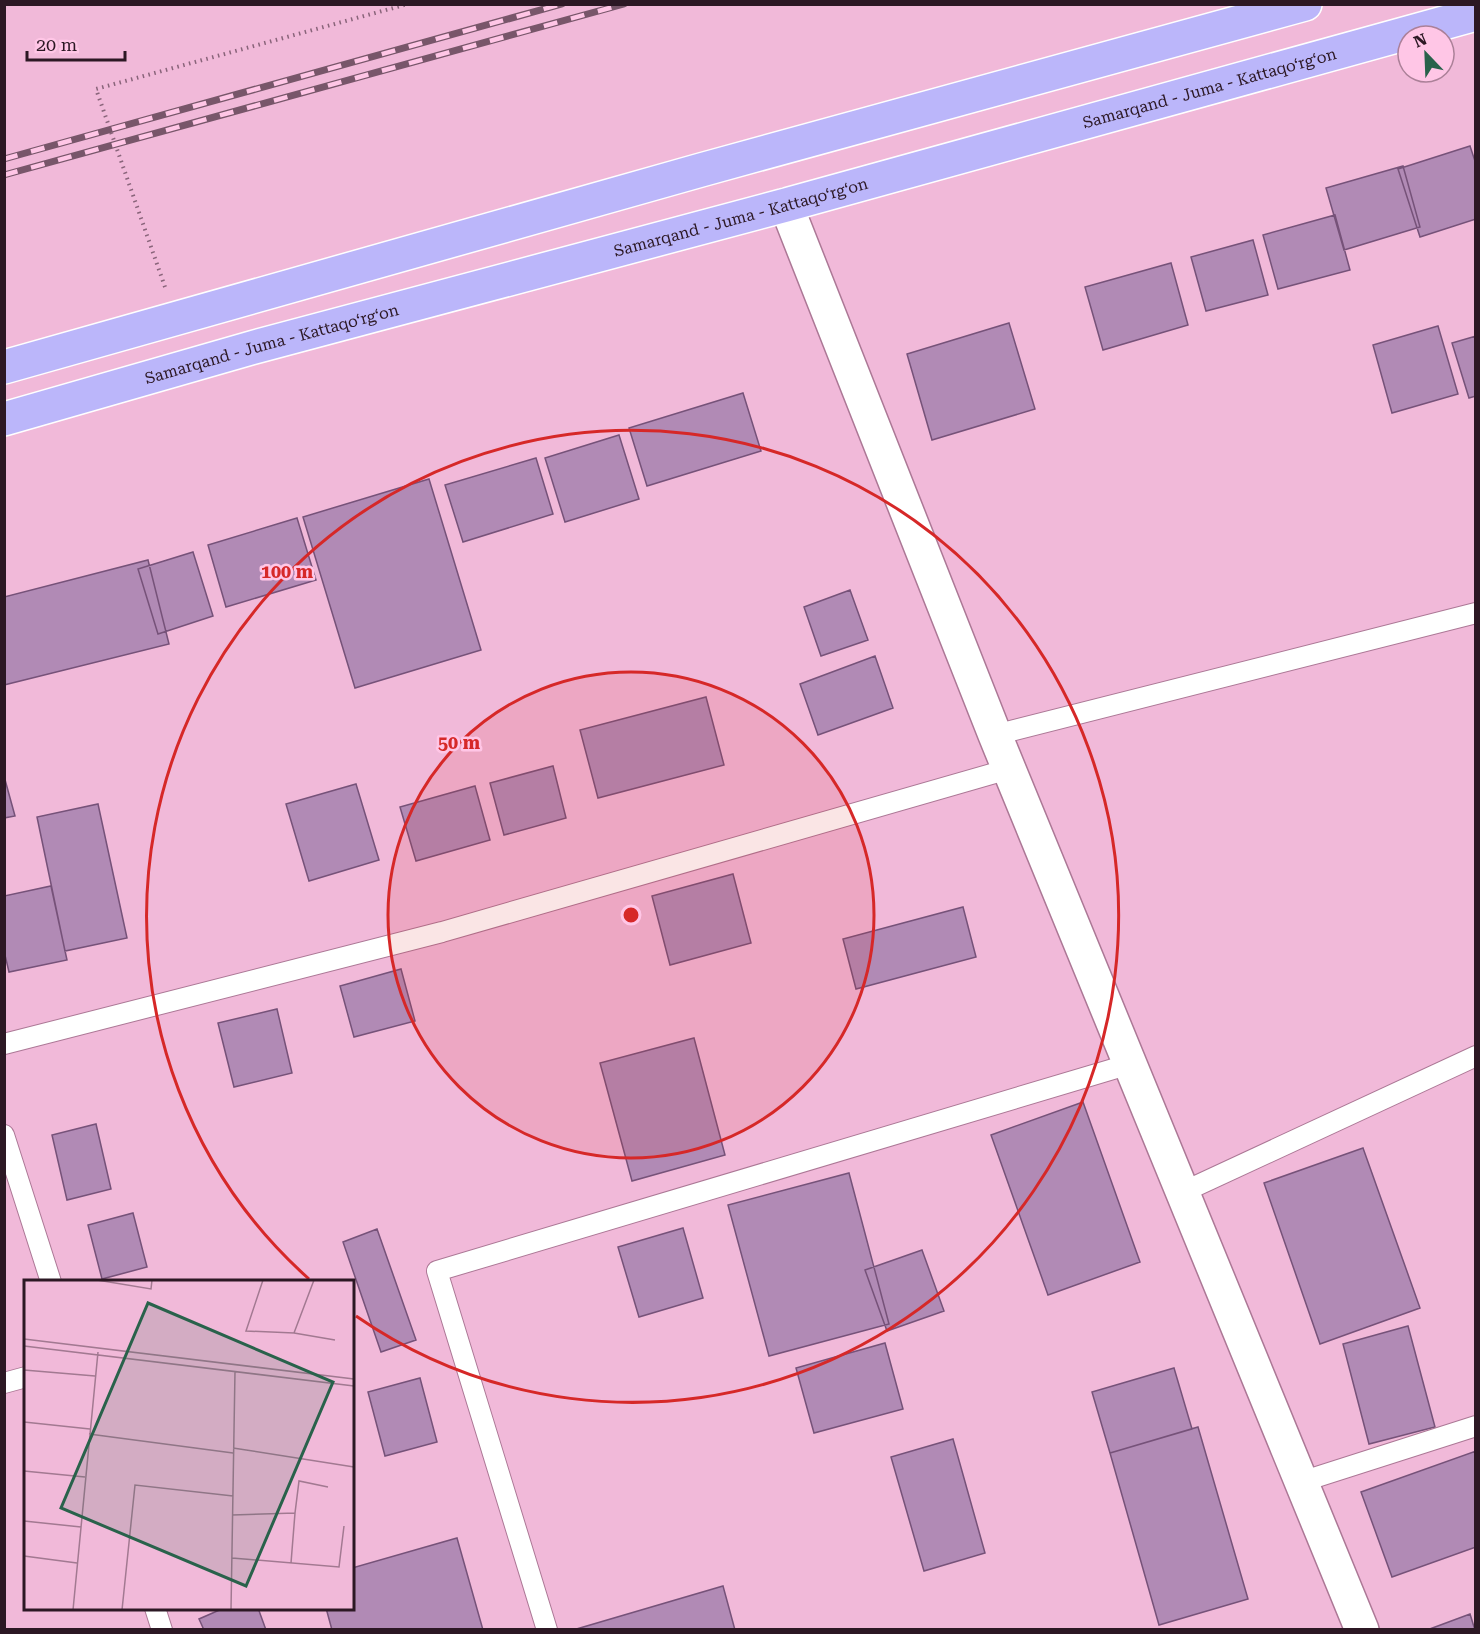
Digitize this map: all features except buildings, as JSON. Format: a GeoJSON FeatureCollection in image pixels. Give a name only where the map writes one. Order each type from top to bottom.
{"type":"FeatureCollection","features":[{"type":"Feature","properties":{"kind":"main road"},"geometry":{"type":"LineString","coordinates":[[4,367],[701,170],[1305,4]]}},
{"type":"Feature","properties":{"kind":"main road","name":"Samarqand - Juma - Kattaqo‘rg‘on"},"geometry":{"type":"LineString","coordinates":[[4,419],[251,348],[786,205],[1476,14]]}},
{"type":"Feature","properties":{"kind":"main road"},"geometry":{"type":"LineString","coordinates":[[238,300],[251,348]]}},
{"type":"Feature","properties":{"kind":"street"},"geometry":{"type":"LineString","coordinates":[[786,205],[995,735],[1362,1629]]}},
{"type":"Feature","properties":{"kind":"lane"},"geometry":{"type":"LineString","coordinates":[[995,735],[1476,613]]}},
{"type":"Feature","properties":{"kind":"lane"},"geometry":{"type":"LineString","coordinates":[[4,1044],[442,932],[1009,769]]}},
{"type":"Feature","properties":{"kind":"lane"},"geometry":{"type":"LineString","coordinates":[[1183,1192],[1476,1056]]}},
{"type":"Feature","properties":{"kind":"lane"},"geometry":{"type":"LineString","coordinates":[[547,1629],[437,1271],[1130,1064]]}},
{"type":"Feature","properties":{"kind":"lane"},"geometry":{"type":"LineString","coordinates":[[4,1135],[51,1280]]}},
{"type":"Feature","properties":{"kind":"lane"},"geometry":{"type":"LineString","coordinates":[[4,1383],[24,1378]]}},
{"type":"Feature","properties":{"kind":"lane"},"geometry":{"type":"LineString","coordinates":[[1301,1482],[1476,1426]]}},
{"type":"Feature","properties":{"kind":"lane"},"geometry":{"type":"LineString","coordinates":[[156,1610],[162,1629]]}},
{"type":"Feature","properties":{"kind":"path"},"geometry":{"type":"LineString","coordinates":[[176,318],[96,89],[408,4]]}},
{"type":"Feature","properties":{"kind":"railway"},"geometry":{"type":"LineString","coordinates":[[4,159],[562,4]]}},
{"type":"Feature","properties":{"kind":"railway"},"geometry":{"type":"LineString","coordinates":[[4,175],[624,4]]}}]}
